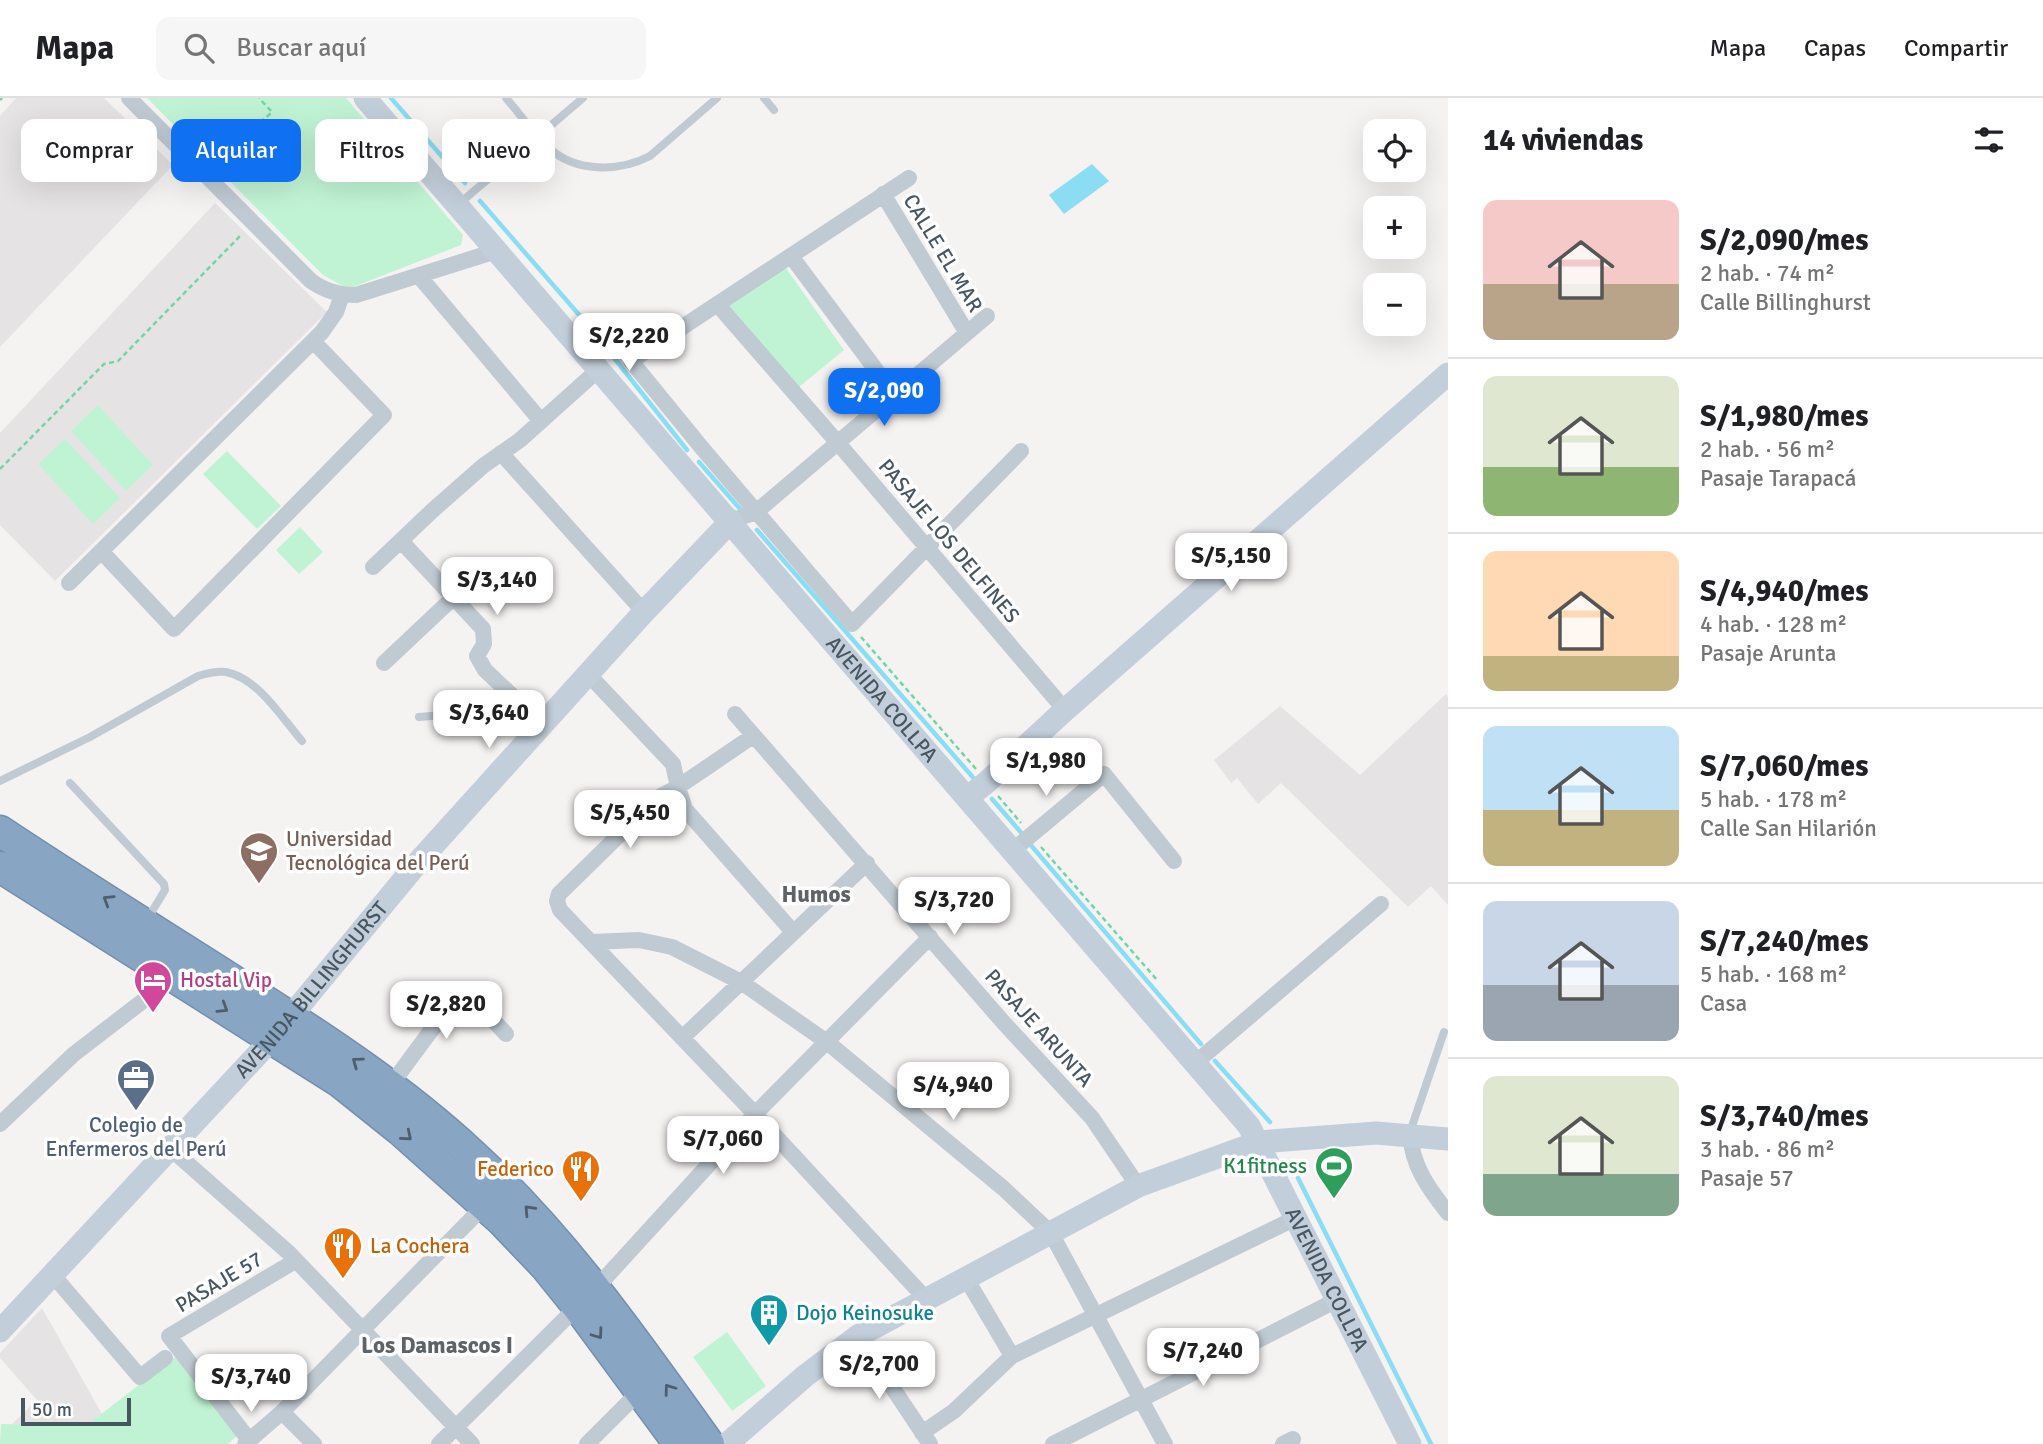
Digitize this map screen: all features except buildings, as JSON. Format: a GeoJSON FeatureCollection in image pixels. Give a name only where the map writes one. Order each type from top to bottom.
{"type":"FeatureCollection","features":[{"type":"Feature","properties":{"kind":"highway"},"geometry":{"type":"LineString","coordinates":[[0,831],[17,866],[174,976],[281,1027],[390,1086],[444,1129],[496,1176],[544,1227],[640,1391],[679,1444]]}},
{"type":"Feature","properties":{"kind":"highway"},"geometry":{"type":"LineString","coordinates":[[17,866],[145,924],[197,957],[281,1027],[340,1082],[485,1205],[538,1259],[587,1297],[709,1444]]}},
{"type":"Feature","properties":{"kind":"highway"},"geometry":{"type":"LineString","coordinates":[[174,976],[197,957]]}},
{"type":"Feature","properties":{"kind":"main road","name":"AVENIDA COLLPA"},"geometry":{"type":"LineString","coordinates":[[365,98],[1249,1126],[1410,1444]]}},
{"type":"Feature","properties":{"kind":"main road"},"geometry":{"type":"LineString","coordinates":[[967,798],[1448,374]]}},
{"type":"Feature","properties":{"kind":"main road","name":"AVENIDA BILLINGHURST"},"geometry":{"type":"LineString","coordinates":[[0,1331],[281,1027],[534,717],[588,674],[731,521]]}},
{"type":"Feature","properties":{"kind":"main road"},"geometry":{"type":"LineString","coordinates":[[727,1444],[805,1376],[858,1336],[1138,1186],[1207,1161],[1261,1147],[1359,1134],[1410,1140],[1448,1139]]}},
{"type":"Feature","properties":{"kind":"main road"},"geometry":{"type":"LineString","coordinates":[[1410,1140],[1448,1151]]}},
{"type":"Feature","properties":{"kind":"street"},"geometry":{"type":"LineString","coordinates":[[129,98],[311,281],[324,289],[342,295],[356,295],[496,251]]}},
{"type":"Feature","properties":{"kind":"street"},"geometry":{"type":"LineString","coordinates":[[909,178],[631,361],[852,624],[1021,451]]}},
{"type":"Feature","properties":{"kind":"street","name":"CALLE EL MAR"},"geometry":{"type":"LineString","coordinates":[[883,194],[967,332]]}},
{"type":"Feature","properties":{"kind":"street"},"geometry":{"type":"LineString","coordinates":[[791,256],[894,394]]}},
{"type":"Feature","properties":{"kind":"street"},"geometry":{"type":"LineString","coordinates":[[419,276],[541,421]]}},
{"type":"Feature","properties":{"kind":"street"},"geometry":{"type":"LineString","coordinates":[[69,583],[323,332],[336,312],[342,295]]}},
{"type":"Feature","properties":{"kind":"street","name":"PASAJE LOS DELFINES"},"geometry":{"type":"LineString","coordinates":[[717,304],[1065,710]]}},
{"type":"Feature","properties":{"kind":"street"},"geometry":{"type":"LineString","coordinates":[[731,521],[757,512],[987,316]]}},
{"type":"Feature","properties":{"kind":"street"},"geometry":{"type":"LineString","coordinates":[[101,551],[174,629],[384,415],[313,341]]}},
{"type":"Feature","properties":{"kind":"street"},"geometry":{"type":"LineString","coordinates":[[373,567],[473,475],[541,421],[598,370]]}},
{"type":"Feature","properties":{"kind":"street"},"geometry":{"type":"LineString","coordinates":[[681,465],[702,448]]}},
{"type":"Feature","properties":{"kind":"street"},"geometry":{"type":"LineString","coordinates":[[501,453],[644,612]]}},
{"type":"Feature","properties":{"kind":"street"},"geometry":{"type":"LineString","coordinates":[[401,541],[483,629],[484,644],[477,656],[478,661],[534,717]]}},
{"type":"Feature","properties":{"kind":"street"},"geometry":{"type":"LineString","coordinates":[[383,663],[454,597]]}},
{"type":"Feature","properties":{"kind":"street"},"geometry":{"type":"LineString","coordinates":[[588,674],[673,764],[685,809],[793,932]]}},
{"type":"Feature","properties":{"kind":"street","name":"PASAJE ARUNTA"},"geometry":{"type":"LineString","coordinates":[[735,714],[1003,1022],[1092,1118],[1138,1186]]}},
{"type":"Feature","properties":{"kind":"street"},"geometry":{"type":"LineString","coordinates":[[753,736],[657,797],[559,894],[557,901],[560,910],[755,1114],[926,1300]]}},
{"type":"Feature","properties":{"kind":"street"},"geometry":{"type":"LineString","coordinates":[[1012,851],[1104,774],[1174,861]]}},
{"type":"Feature","properties":{"kind":"street"},"geometry":{"type":"LineString","coordinates":[[682,1038],[867,863]]}},
{"type":"Feature","properties":{"kind":"street"},"geometry":{"type":"LineString","coordinates":[[1194,1064],[1381,904]]}},
{"type":"Feature","properties":{"kind":"street"},"geometry":{"type":"LineString","coordinates":[[439,1444],[587,1297],[755,1114],[930,937]]}},
{"type":"Feature","properties":{"kind":"street"},"geometry":{"type":"LineString","coordinates":[[591,942],[639,940],[672,947],[741,982],[827,1042],[1003,1188],[1051,1233],[1165,1444]]}},
{"type":"Feature","properties":{"kind":"street"},"geometry":{"type":"LineString","coordinates":[[0,1124],[74,1054],[174,976]]}},
{"type":"Feature","properties":{"kind":"street"},"geometry":{"type":"LineString","coordinates":[[390,1086],[450,1005],[458,1000],[475,1001],[506,1034]]}},
{"type":"Feature","properties":{"kind":"street"},"geometry":{"type":"LineString","coordinates":[[1410,1140],[1422,1180],[1448,1213]]}},
{"type":"Feature","properties":{"kind":"street"},"geometry":{"type":"LineString","coordinates":[[171,1149],[295,1261],[472,1444]]}},
{"type":"Feature","properties":{"kind":"street"},"geometry":{"type":"LineString","coordinates":[[247,1442],[282,1412],[485,1205]]}},
{"type":"Feature","properties":{"kind":"street"},"geometry":{"type":"LineString","coordinates":[[858,1336],[926,1438],[1012,1356],[1294,1219]]}},
{"type":"Feature","properties":{"kind":"street","name":"PASAJE 57"},"geometry":{"type":"LineString","coordinates":[[247,1442],[169,1336],[295,1261]]}},
{"type":"Feature","properties":{"kind":"street"},"geometry":{"type":"LineString","coordinates":[[51,1274],[140,1377],[165,1358]]}},
{"type":"Feature","properties":{"kind":"street"},"geometry":{"type":"LineString","coordinates":[[966,1278],[1012,1356]]}},
{"type":"Feature","properties":{"kind":"street"},"geometry":{"type":"LineString","coordinates":[[1053,1444],[1337,1300]]}},
{"type":"Feature","properties":{"kind":"street"},"geometry":{"type":"LineString","coordinates":[[587,1444],[640,1391]]}},
{"type":"Feature","properties":{"kind":"street"},"geometry":{"type":"LineString","coordinates":[[282,1412],[314,1444]]}},
{"type":"Feature","properties":{"kind":"lane"},"geometry":{"type":"LineString","coordinates":[[506,98],[524,119]]}},
{"type":"Feature","properties":{"kind":"lane"},"geometry":{"type":"LineString","coordinates":[[555,122],[583,98]]}},
{"type":"Feature","properties":{"kind":"lane"},"geometry":{"type":"LineString","coordinates":[[555,153],[578,164],[599,168],[638,162],[650,156],[717,98]]}},
{"type":"Feature","properties":{"kind":"lane"},"geometry":{"type":"LineString","coordinates":[[764,98],[774,110]]}},
{"type":"Feature","properties":{"kind":"lane"},"geometry":{"type":"LineString","coordinates":[[457,205],[484,182]]}},
{"type":"Feature","properties":{"kind":"lane"},"geometry":{"type":"LineString","coordinates":[[0,780],[90,737],[198,676],[215,672],[226,672],[249,682],[302,741]]}},
{"type":"Feature","properties":{"kind":"lane"},"geometry":{"type":"LineString","coordinates":[[419,717],[534,717]]}},
{"type":"Feature","properties":{"kind":"lane"},"geometry":{"type":"LineString","coordinates":[[70,783],[164,884],[166,890],[145,924]]}},
{"type":"Feature","properties":{"kind":"lane"},"geometry":{"type":"LineString","coordinates":[[1410,1140],[1444,1032]]}},
{"type":"Feature","properties":{"kind":"path"},"geometry":{"type":"LineString","coordinates":[[259,98],[272,112],[264,119]]}},
{"type":"Feature","properties":{"kind":"path"},"geometry":{"type":"LineString","coordinates":[[0,469],[104,364],[118,362],[253,223]]}},
{"type":"Feature","properties":{"kind":"path"},"geometry":{"type":"LineString","coordinates":[[852,624],[1158,982]]}},
{"type":"Feature","properties":{"kind":"shaded area"},"geometry":{"type":"Polygon","coordinates":[[[16,98],[104,98],[126,119],[21,119],[21,182],[157,182],[0,347],[0,116],[16,98]]]}},
{"type":"Feature","properties":{"kind":"shaded area"},"geometry":{"type":"Polygon","coordinates":[[[157,149],[171,163],[171,167],[157,182],[157,149]]]}},
{"type":"Feature","properties":{"kind":"shaded area"},"geometry":{"type":"Polygon","coordinates":[[[215,203],[327,312],[55,581],[0,525],[0,433],[215,203]]]}},
{"type":"Feature","properties":{"kind":"shaded area"},"geometry":{"type":"Polygon","coordinates":[[[1446,694],[1448,905],[1431,886],[1408,907],[1281,783],[1258,804],[1237,778],[1231,783],[1214,760],[1280,706],[1360,775],[1446,694]]]}},
{"type":"Feature","properties":{"kind":"shaded area"},"geometry":{"type":"Polygon","coordinates":[[[42,1308],[102,1414],[87,1425],[12,1424],[37,1400],[0,1358],[0,1353],[42,1308]]]}},
{"type":"Feature","properties":{"kind":"green space"},"geometry":{"type":"Polygon","coordinates":[[[147,98],[346,98],[364,119],[315,119],[315,182],[418,182],[463,235],[461,245],[353,287],[343,286],[323,275],[231,182],[301,182],[301,119],[171,119],[171,122],[147,98]]]}},
{"type":"Feature","properties":{"kind":"green space"},"geometry":{"type":"Polygon","coordinates":[[[783,264],[844,350],[793,392],[719,305],[783,264]]]}},
{"type":"Feature","properties":{"kind":"green space"},"geometry":{"type":"Polygon","coordinates":[[[98,405],[153,465],[126,491],[71,431],[98,405]]]}},
{"type":"Feature","properties":{"kind":"green space"},"geometry":{"type":"Polygon","coordinates":[[[65,439],[120,498],[93,524],[38,464],[65,439]]]}},
{"type":"Feature","properties":{"kind":"green space"},"geometry":{"type":"Polygon","coordinates":[[[227,451],[281,506],[257,529],[203,474],[227,451]]]}},
{"type":"Feature","properties":{"kind":"green space"},"geometry":{"type":"Polygon","coordinates":[[[300,527],[323,552],[299,574],[276,550],[300,527]]]}},
{"type":"Feature","properties":{"kind":"green space"},"geometry":{"type":"Polygon","coordinates":[[[727,1332],[766,1386],[732,1411],[693,1357],[727,1332]]]}},
{"type":"Feature","properties":{"kind":"green space"},"geometry":{"type":"Polygon","coordinates":[[[175,1357],[239,1434],[228,1444],[0,1444],[1,1424],[87,1425],[175,1357]]]}},
{"type":"Feature","properties":{"kind":"water"},"geometry":{"type":"Polygon","coordinates":[[[1092,164],[1109,181],[1064,214],[1049,195],[1092,164]]]}},
{"type":"Feature","properties":{"kind":"waterway"},"geometry":{"type":"LineString","coordinates":[[391,98],[465,183]]}},
{"type":"Feature","properties":{"kind":"waterway"},"geometry":{"type":"LineString","coordinates":[[480,201],[588,325],[687,450]]}},
{"type":"Feature","properties":{"kind":"waterway"},"geometry":{"type":"LineString","coordinates":[[699,462],[741,510]]}},
{"type":"Feature","properties":{"kind":"waterway"},"geometry":{"type":"LineString","coordinates":[[757,530],[977,782]]}},
{"type":"Feature","properties":{"kind":"waterway"},"geometry":{"type":"LineString","coordinates":[[992,799],[1024,836]]}},
{"type":"Feature","properties":{"kind":"waterway"},"geometry":{"type":"LineString","coordinates":[[1029,843],[1201,1044]]}},
{"type":"Feature","properties":{"kind":"waterway"},"geometry":{"type":"LineString","coordinates":[[1215,1061],[1270,1122]]}},
{"type":"Feature","properties":{"kind":"waterway"},"geometry":{"type":"LineString","coordinates":[[1298,1178],[1431,1444]]}},
{"type":"Feature","properties":{"kind":"place","name":"Universidad Tecnológica del Perú"},"geometry":{"type":"Point","coordinates":[259,885]}},
{"type":"Feature","properties":{"kind":"place","name":"Hostal Vip"},"geometry":{"type":"Point","coordinates":[153,1014]}},
{"type":"Feature","properties":{"kind":"place","name":"Colegio de Enfermeros del Perú"},"geometry":{"type":"Point","coordinates":[136,1112]}},
{"type":"Feature","properties":{"kind":"place","name":"K1fitness"},"geometry":{"type":"Point","coordinates":[1334,1200]}},
{"type":"Feature","properties":{"kind":"place","name":"Federico"},"geometry":{"type":"Point","coordinates":[581,1203]}},
{"type":"Feature","properties":{"kind":"place","name":"La Cochera"},"geometry":{"type":"Point","coordinates":[343,1280]}},
{"type":"Feature","properties":{"kind":"place","name":"Dojo Keinosuke"},"geometry":{"type":"Point","coordinates":[769,1347]}},
{"type":"Feature","properties":{"kind":"district","name":"Humos"},"geometry":{"type":"Point","coordinates":[816,894]}},
{"type":"Feature","properties":{"kind":"district","name":"Los Damascos I"},"geometry":{"type":"Point","coordinates":[437,1345]}}]}
